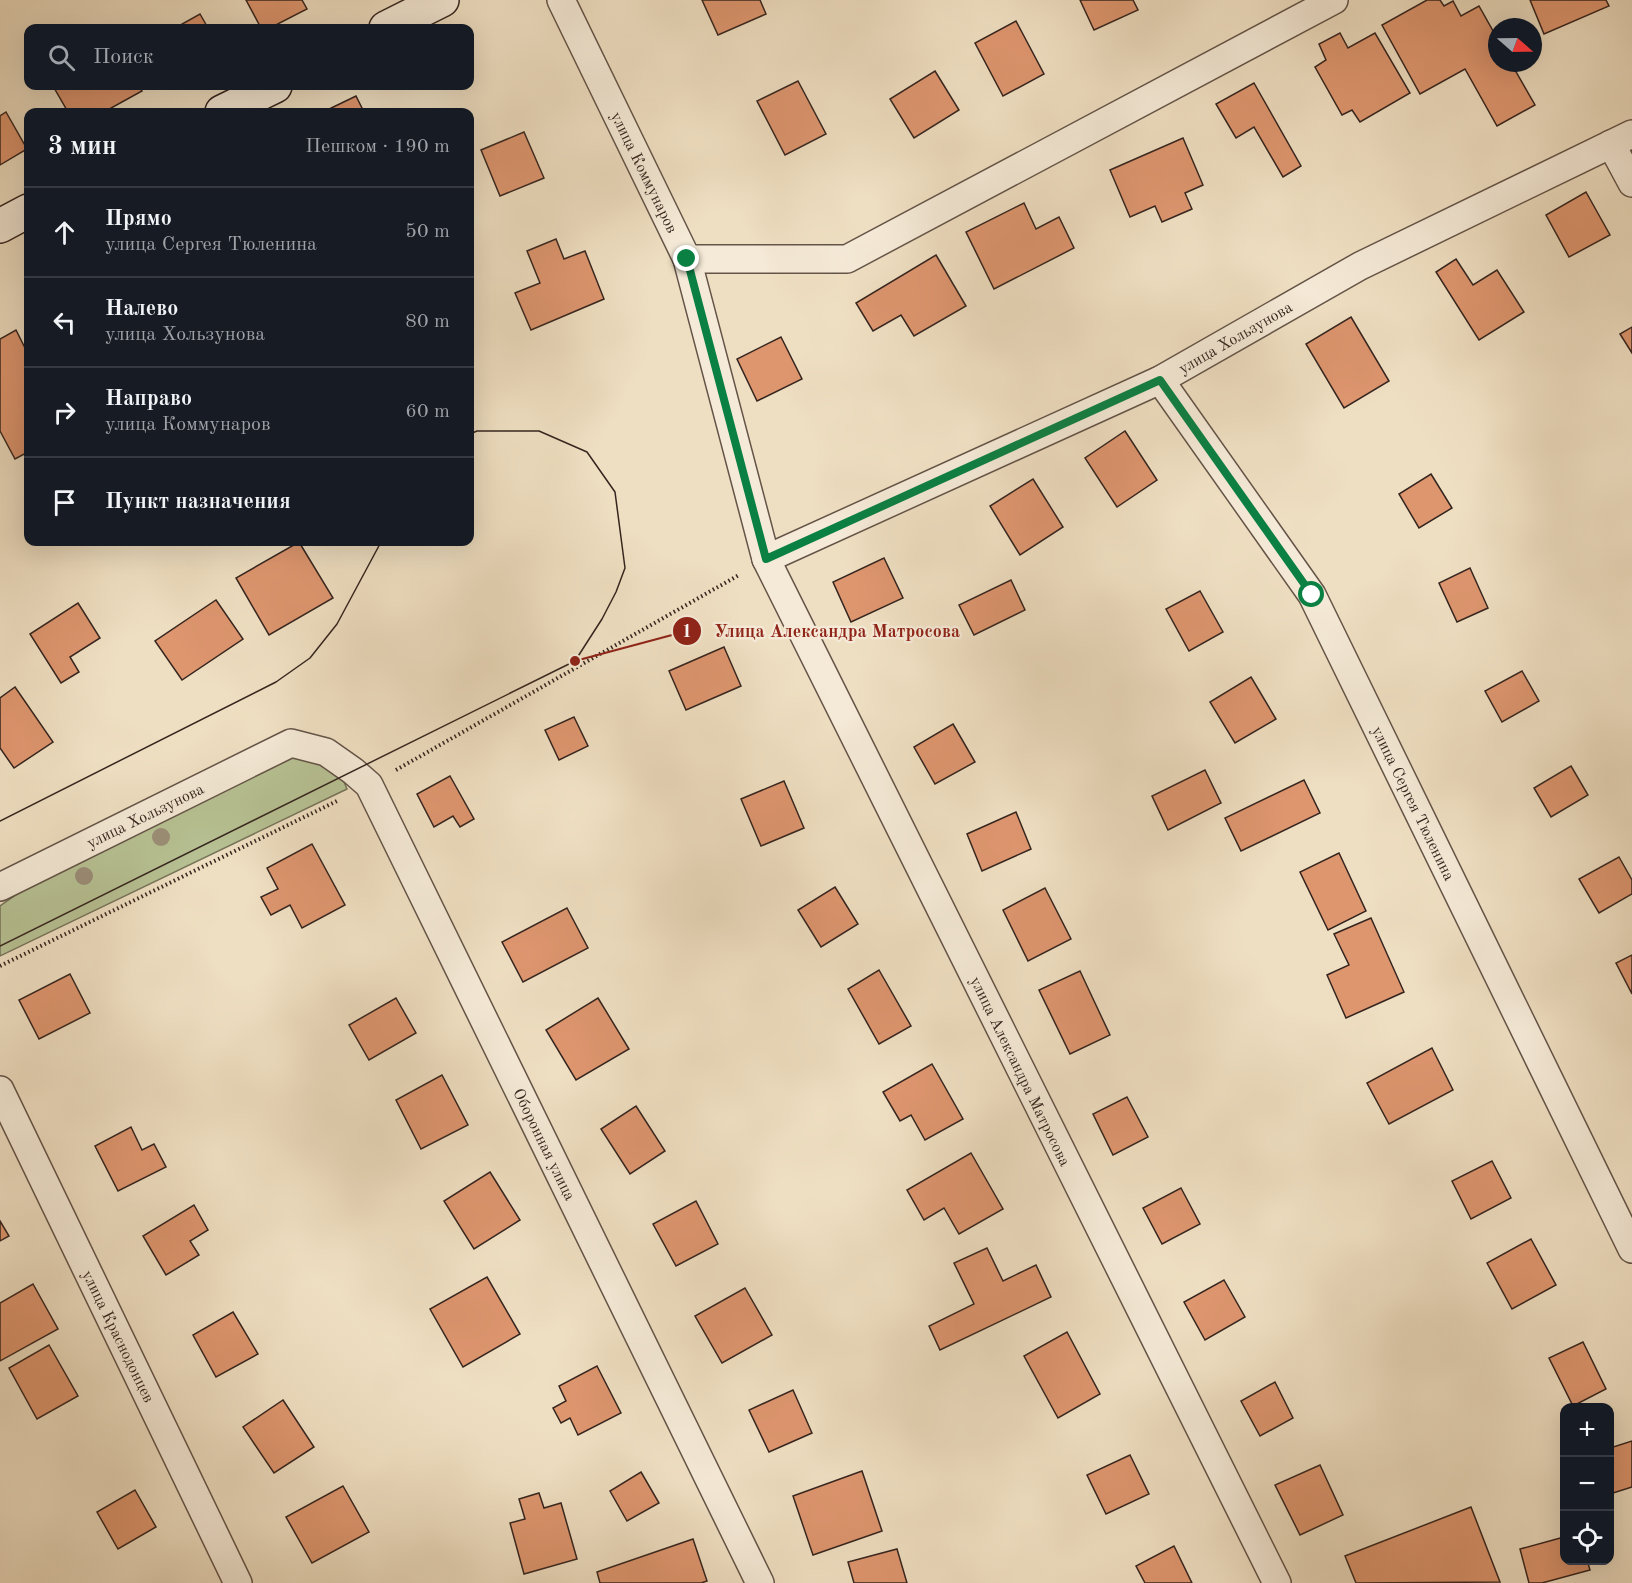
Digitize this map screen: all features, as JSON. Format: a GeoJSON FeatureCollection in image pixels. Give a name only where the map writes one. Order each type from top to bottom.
{"type":"FeatureCollection","features":[{"type":"Feature","properties":{"kind":"street"},"geometry":{"type":"LineString","coordinates":[[394,24],[442,0]]}},
{"type":"Feature","properties":{"kind":"street","name":"улица Коммунаров"},"geometry":{"type":"LineString","coordinates":[[561,0],[687,259],[766,559]]}},
{"type":"Feature","properties":{"kind":"street"},"geometry":{"type":"LineString","coordinates":[[687,259],[847,259],[1334,0]]}},
{"type":"Feature","properties":{"kind":"street"},"geometry":{"type":"LineString","coordinates":[[230,108],[267,90]]}},
{"type":"Feature","properties":{"kind":"street"},"geometry":{"type":"LineString","coordinates":[[1622,139],[1632,183]]}},
{"type":"Feature","properties":{"kind":"street","name":"улица Хользунова"},"geometry":{"type":"LineString","coordinates":[[766,559],[1160,380],[1360,266],[1622,139]]}},
{"type":"Feature","properties":{"kind":"street"},"geometry":{"type":"LineString","coordinates":[[0,226],[24,213]]}},
{"type":"Feature","properties":{"kind":"street","name":"улица Сергея Тюленина"},"geometry":{"type":"LineString","coordinates":[[1160,380],[1312,595],[1632,1249]]}},
{"type":"Feature","properties":{"kind":"street","name":"улица Александра Матросова"},"geometry":{"type":"LineString","coordinates":[[766,559],[1277,1583]]}},
{"type":"Feature","properties":{"kind":"street","name":"улица Хользунова"},"geometry":{"type":"LineString","coordinates":[[0,886],[291,743]]}},
{"type":"Feature","properties":{"kind":"street","name":"Оборонная улица"},"geometry":{"type":"LineString","coordinates":[[291,743],[326,752],[369,785],[760,1583]]}},
{"type":"Feature","properties":{"kind":"street","name":"улица Краснодонцев"},"geometry":{"type":"LineString","coordinates":[[0,1090],[238,1583]]}},
{"type":"Feature","properties":{"kind":"green space"},"geometry":{"type":"Polygon","coordinates":[[[293,757],[333,771],[339,775],[347,789],[0,956],[0,906],[26,888],[256,770],[293,757]]]}},
{"type":"Feature","properties":{"kind":"building"},"geometry":{"type":"Polygon","coordinates":[[[246,0],[302,0],[307,9],[278,24],[259,24],[246,0]]]}},
{"type":"Feature","properties":{"kind":"building"},"geometry":{"type":"Polygon","coordinates":[[[702,0],[760,0],[766,14],[718,35],[702,0]]]}},
{"type":"Feature","properties":{"kind":"building"},"geometry":{"type":"Polygon","coordinates":[[[1080,0],[1133,0],[1138,10],[1094,30],[1080,0]]]}},
{"type":"Feature","properties":{"kind":"building"},"geometry":{"type":"Polygon","coordinates":[[[1427,0],[1440,0],[1444,6],[1453,1],[1461,16],[1479,6],[1488,22],[1488,72],[1516,72],[1535,105],[1497,126],[1465,69],[1420,94],[1382,25],[1427,0]]]}},
{"type":"Feature","properties":{"kind":"building"},"geometry":{"type":"Polygon","coordinates":[[[1530,0],[1606,0],[1609,6],[1544,34],[1542,18],[1537,18],[1530,0]]]}},
{"type":"Feature","properties":{"kind":"building"},"geometry":{"type":"Polygon","coordinates":[[[200,14],[206,24],[182,24],[200,14]]]}},
{"type":"Feature","properties":{"kind":"building"},"geometry":{"type":"Polygon","coordinates":[[[1016,21],[1044,74],[1003,96],[975,43],[1016,21]]]}},
{"type":"Feature","properties":{"kind":"building"},"geometry":{"type":"Polygon","coordinates":[[[1340,33],[1348,48],[1375,33],[1410,93],[1360,122],[1352,110],[1342,115],[1315,67],[1326,60],[1319,44],[1340,33]]]}},
{"type":"Feature","properties":{"kind":"building"},"geometry":{"type":"Polygon","coordinates":[[[935,71],[959,110],[914,138],[890,99],[935,71]]]}},
{"type":"Feature","properties":{"kind":"building"},"geometry":{"type":"Polygon","coordinates":[[[798,81],[826,134],[785,155],[757,101],[798,81]]]}},
{"type":"Feature","properties":{"kind":"building"},"geometry":{"type":"Polygon","coordinates":[[[1254,83],[1301,166],[1283,177],[1254,127],[1236,138],[1216,104],[1254,83]]]}},
{"type":"Feature","properties":{"kind":"building"},"geometry":{"type":"Polygon","coordinates":[[[55,90],[142,91],[111,108],[66,108],[55,90]]]}},
{"type":"Feature","properties":{"kind":"building"},"geometry":{"type":"Polygon","coordinates":[[[356,96],[362,108],[331,108],[356,96]]]}},
{"type":"Feature","properties":{"kind":"building"},"geometry":{"type":"Polygon","coordinates":[[[6,112],[24,144],[24,151],[0,165],[0,116],[6,112]]]}},
{"type":"Feature","properties":{"kind":"building"},"geometry":{"type":"Polygon","coordinates":[[[524,132],[544,178],[500,196],[481,150],[524,132]]]}},
{"type":"Feature","properties":{"kind":"building"},"geometry":{"type":"Polygon","coordinates":[[[1183,138],[1203,185],[1185,193],[1192,209],[1162,222],[1155,206],[1130,217],[1110,170],[1183,138]]]}},
{"type":"Feature","properties":{"kind":"building"},"geometry":{"type":"Polygon","coordinates":[[[1586,192],[1610,235],[1569,257],[1546,215],[1586,192]]]}},
{"type":"Feature","properties":{"kind":"building"},"geometry":{"type":"Polygon","coordinates":[[[1024,203],[1036,229],[1059,217],[1074,248],[994,289],[966,232],[1024,203]]]}},
{"type":"Feature","properties":{"kind":"building"},"geometry":{"type":"Polygon","coordinates":[[[556,239],[564,259],[585,251],[604,299],[531,330],[515,293],[540,283],[527,251],[556,239]]]}},
{"type":"Feature","properties":{"kind":"building"},"geometry":{"type":"Polygon","coordinates":[[[936,255],[966,306],[914,336],[901,315],[873,331],[856,303],[936,255]]]}},
{"type":"Feature","properties":{"kind":"building"},"geometry":{"type":"Polygon","coordinates":[[[1456,259],[1473,285],[1497,270],[1524,312],[1479,340],[1436,272],[1456,259]]]}},
{"type":"Feature","properties":{"kind":"building"},"geometry":{"type":"Polygon","coordinates":[[[1351,317],[1389,381],[1344,408],[1306,344],[1351,317]]]}},
{"type":"Feature","properties":{"kind":"building"},"geometry":{"type":"Polygon","coordinates":[[[1632,327],[1632,353],[1620,334],[1632,327]]]}},
{"type":"Feature","properties":{"kind":"building"},"geometry":{"type":"Polygon","coordinates":[[[16,330],[24,346],[24,454],[15,459],[0,431],[0,339],[16,330]]]}},
{"type":"Feature","properties":{"kind":"building"},"geometry":{"type":"Polygon","coordinates":[[[781,337],[802,379],[757,401],[737,359],[781,337]]]}},
{"type":"Feature","properties":{"kind":"building"},"geometry":{"type":"Polygon","coordinates":[[[1125,431],[1157,480],[1117,507],[1085,458],[1125,431]]]}},
{"type":"Feature","properties":{"kind":"building"},"geometry":{"type":"Polygon","coordinates":[[[1431,474],[1452,508],[1419,528],[1399,494],[1431,474]]]}},
{"type":"Feature","properties":{"kind":"building"},"geometry":{"type":"Polygon","coordinates":[[[1033,479],[1063,527],[1020,555],[990,506],[1033,479]]]}},
{"type":"Feature","properties":{"kind":"building"},"geometry":{"type":"Polygon","coordinates":[[[292,546],[301,546],[333,598],[269,635],[236,578],[292,546]]]}},
{"type":"Feature","properties":{"kind":"building"},"geometry":{"type":"Polygon","coordinates":[[[884,558],[903,598],[851,622],[833,582],[884,558]]]}},
{"type":"Feature","properties":{"kind":"building"},"geometry":{"type":"Polygon","coordinates":[[[1470,568],[1488,608],[1457,622],[1439,583],[1470,568]]]}},
{"type":"Feature","properties":{"kind":"building"},"geometry":{"type":"Polygon","coordinates":[[[1011,580],[1025,610],[974,635],[959,605],[1011,580]]]}},
{"type":"Feature","properties":{"kind":"building"},"geometry":{"type":"Polygon","coordinates":[[[1200,591],[1223,632],[1189,651],[1166,609],[1200,591]]]}},
{"type":"Feature","properties":{"kind":"building"},"geometry":{"type":"Polygon","coordinates":[[[216,600],[243,639],[182,680],[155,641],[216,600]]]}},
{"type":"Feature","properties":{"kind":"building"},"geometry":{"type":"Polygon","coordinates":[[[78,603],[100,638],[70,657],[79,672],[61,683],[30,634],[78,603]]]}},
{"type":"Feature","properties":{"kind":"building"},"geometry":{"type":"Polygon","coordinates":[[[724,647],[741,686],[686,710],[669,671],[724,647]]]}},
{"type":"Feature","properties":{"kind":"building"},"geometry":{"type":"Polygon","coordinates":[[[1522,671],[1539,701],[1502,722],[1485,691],[1522,671]]]}},
{"type":"Feature","properties":{"kind":"building"},"geometry":{"type":"Polygon","coordinates":[[[1251,677],[1276,719],[1235,743],[1210,702],[1251,677]]]}},
{"type":"Feature","properties":{"kind":"building"},"geometry":{"type":"Polygon","coordinates":[[[15,687],[53,742],[14,768],[0,748],[0,698],[15,687]]]}},
{"type":"Feature","properties":{"kind":"building"},"geometry":{"type":"Polygon","coordinates":[[[574,717],[588,746],[559,760],[545,730],[574,717]]]}},
{"type":"Feature","properties":{"kind":"building"},"geometry":{"type":"Polygon","coordinates":[[[953,724],[975,762],[935,784],[914,747],[953,724]]]}},
{"type":"Feature","properties":{"kind":"building"},"geometry":{"type":"Polygon","coordinates":[[[1571,766],[1588,795],[1551,817],[1534,788],[1571,766]]]}},
{"type":"Feature","properties":{"kind":"building"},"geometry":{"type":"Polygon","coordinates":[[[1205,770],[1221,803],[1168,830],[1152,796],[1205,770]]]}},
{"type":"Feature","properties":{"kind":"building"},"geometry":{"type":"Polygon","coordinates":[[[450,776],[474,819],[460,827],[453,816],[434,827],[417,794],[450,776]]]}},
{"type":"Feature","properties":{"kind":"building"},"geometry":{"type":"Polygon","coordinates":[[[1304,780],[1320,813],[1241,851],[1225,818],[1304,780]]]}},
{"type":"Feature","properties":{"kind":"building"},"geometry":{"type":"Polygon","coordinates":[[[784,781],[804,828],[761,846],[741,799],[784,781]]]}},
{"type":"Feature","properties":{"kind":"building"},"geometry":{"type":"Polygon","coordinates":[[[1016,812],[1031,849],[982,871],[967,834],[1016,812]]]}},
{"type":"Feature","properties":{"kind":"building"},"geometry":{"type":"Polygon","coordinates":[[[312,844],[345,905],[302,928],[290,905],[271,915],[261,897],[278,889],[267,868],[312,844]]]}},
{"type":"Feature","properties":{"kind":"building"},"geometry":{"type":"Polygon","coordinates":[[[1339,853],[1366,911],[1328,930],[1300,872],[1339,853]]]}},
{"type":"Feature","properties":{"kind":"building"},"geometry":{"type":"Polygon","coordinates":[[[1619,857],[1632,880],[1632,894],[1599,913],[1579,879],[1619,857]]]}},
{"type":"Feature","properties":{"kind":"building"},"geometry":{"type":"Polygon","coordinates":[[[835,887],[858,924],[821,947],[798,910],[835,887]]]}},
{"type":"Feature","properties":{"kind":"building"},"geometry":{"type":"Polygon","coordinates":[[[1045,888],[1071,939],[1028,961],[1003,910],[1045,888]]]}},
{"type":"Feature","properties":{"kind":"building"},"geometry":{"type":"Polygon","coordinates":[[[567,908],[588,948],[523,982],[502,942],[567,908]]]}},
{"type":"Feature","properties":{"kind":"building"},"geometry":{"type":"Polygon","coordinates":[[[1371,918],[1404,992],[1346,1018],[1327,975],[1349,965],[1334,934],[1371,918]]]}},
{"type":"Feature","properties":{"kind":"building"},"geometry":{"type":"Polygon","coordinates":[[[1632,955],[1632,994],[1616,963],[1632,955]]]}},
{"type":"Feature","properties":{"kind":"building"},"geometry":{"type":"Polygon","coordinates":[[[879,970],[911,1026],[879,1044],[848,989],[879,970]]]}},
{"type":"Feature","properties":{"kind":"building"},"geometry":{"type":"Polygon","coordinates":[[[1080,971],[1110,1035],[1070,1054],[1039,990],[1080,971]]]}},
{"type":"Feature","properties":{"kind":"building"},"geometry":{"type":"Polygon","coordinates":[[[70,974],[90,1013],[39,1039],[19,1000],[70,974]]]}},
{"type":"Feature","properties":{"kind":"building"},"geometry":{"type":"Polygon","coordinates":[[[396,998],[416,1033],[369,1060],[349,1025],[396,998]]]}},
{"type":"Feature","properties":{"kind":"building"},"geometry":{"type":"Polygon","coordinates":[[[598,998],[629,1049],[576,1080],[546,1030],[598,998]]]}},
{"type":"Feature","properties":{"kind":"building"},"geometry":{"type":"Polygon","coordinates":[[[1432,1048],[1453,1090],[1389,1124],[1367,1083],[1432,1048]]]}},
{"type":"Feature","properties":{"kind":"building"},"geometry":{"type":"Polygon","coordinates":[[[932,1064],[963,1119],[925,1140],[911,1115],[900,1121],[883,1092],[932,1064]]]}},
{"type":"Feature","properties":{"kind":"building"},"geometry":{"type":"Polygon","coordinates":[[[442,1075],[468,1125],[421,1149],[396,1100],[442,1075]]]}},
{"type":"Feature","properties":{"kind":"building"},"geometry":{"type":"Polygon","coordinates":[[[1127,1097],[1148,1137],[1113,1155],[1093,1114],[1127,1097]]]}},
{"type":"Feature","properties":{"kind":"building"},"geometry":{"type":"Polygon","coordinates":[[[636,1106],[665,1151],[630,1174],[601,1129],[636,1106]]]}},
{"type":"Feature","properties":{"kind":"building"},"geometry":{"type":"Polygon","coordinates":[[[131,1127],[142,1150],[154,1144],[166,1167],[118,1191],[95,1146],[131,1127]]]}},
{"type":"Feature","properties":{"kind":"building"},"geometry":{"type":"Polygon","coordinates":[[[971,1153],[1003,1209],[959,1234],[944,1208],[924,1220],[907,1190],[971,1153]]]}},
{"type":"Feature","properties":{"kind":"building"},"geometry":{"type":"Polygon","coordinates":[[[1492,1161],[1511,1198],[1471,1219],[1452,1181],[1492,1161]]]}},
{"type":"Feature","properties":{"kind":"building"},"geometry":{"type":"Polygon","coordinates":[[[490,1172],[520,1220],[474,1249],[444,1201],[490,1172]]]}},
{"type":"Feature","properties":{"kind":"building"},"geometry":{"type":"Polygon","coordinates":[[[1181,1188],[1200,1224],[1162,1244],[1143,1208],[1181,1188]]]}},
{"type":"Feature","properties":{"kind":"building"},"geometry":{"type":"Polygon","coordinates":[[[696,1201],[718,1244],[676,1266],[653,1224],[696,1201]]]}},
{"type":"Feature","properties":{"kind":"building"},"geometry":{"type":"Polygon","coordinates":[[[194,1205],[208,1230],[190,1241],[199,1255],[166,1275],[143,1236],[194,1205]]]}},
{"type":"Feature","properties":{"kind":"building"},"geometry":{"type":"Polygon","coordinates":[[[0,1221],[9,1236],[0,1241],[0,1221]]]}},
{"type":"Feature","properties":{"kind":"building"},"geometry":{"type":"Polygon","coordinates":[[[1531,1239],[1556,1285],[1512,1309],[1487,1263],[1531,1239]]]}},
{"type":"Feature","properties":{"kind":"building"},"geometry":{"type":"Polygon","coordinates":[[[987,1248],[1003,1281],[1036,1265],[1051,1297],[940,1350],[929,1326],[974,1304],[954,1263],[987,1248]]]}},
{"type":"Feature","properties":{"kind":"building"},"geometry":{"type":"Polygon","coordinates":[[[487,1277],[520,1334],[463,1367],[430,1309],[487,1277]]]}},
{"type":"Feature","properties":{"kind":"building"},"geometry":{"type":"Polygon","coordinates":[[[1224,1280],[1245,1317],[1205,1340],[1184,1302],[1224,1280]]]}},
{"type":"Feature","properties":{"kind":"building"},"geometry":{"type":"Polygon","coordinates":[[[33,1284],[58,1329],[0,1361],[0,1303],[33,1284]]]}},
{"type":"Feature","properties":{"kind":"building"},"geometry":{"type":"Polygon","coordinates":[[[745,1288],[772,1335],[722,1363],[695,1316],[745,1288]]]}},
{"type":"Feature","properties":{"kind":"building"},"geometry":{"type":"Polygon","coordinates":[[[233,1312],[258,1354],[216,1377],[193,1335],[233,1312]]]}},
{"type":"Feature","properties":{"kind":"building"},"geometry":{"type":"Polygon","coordinates":[[[1067,1332],[1100,1394],[1058,1418],[1024,1356],[1067,1332]]]}},
{"type":"Feature","properties":{"kind":"building"},"geometry":{"type":"Polygon","coordinates":[[[1583,1342],[1606,1389],[1579,1403],[1572,1403],[1549,1358],[1583,1342]]]}},
{"type":"Feature","properties":{"kind":"building"},"geometry":{"type":"Polygon","coordinates":[[[49,1345],[78,1396],[37,1419],[9,1368],[49,1345]]]}},
{"type":"Feature","properties":{"kind":"building"},"geometry":{"type":"Polygon","coordinates":[[[597,1366],[621,1413],[578,1435],[570,1418],[561,1423],[553,1408],[566,1401],[559,1386],[597,1366]]]}},
{"type":"Feature","properties":{"kind":"building"},"geometry":{"type":"Polygon","coordinates":[[[1275,1382],[1293,1418],[1260,1436],[1241,1401],[1275,1382]]]}},
{"type":"Feature","properties":{"kind":"building"},"geometry":{"type":"Polygon","coordinates":[[[793,1390],[812,1433],[769,1452],[749,1410],[793,1390]]]}},
{"type":"Feature","properties":{"kind":"building"},"geometry":{"type":"Polygon","coordinates":[[[283,1400],[314,1447],[274,1473],[243,1427],[283,1400]]]}},
{"type":"Feature","properties":{"kind":"building"},"geometry":{"type":"Polygon","coordinates":[[[1632,1441],[1632,1487],[1614,1493],[1614,1457],[1614,1447],[1632,1441]]]}},
{"type":"Feature","properties":{"kind":"building"},"geometry":{"type":"Polygon","coordinates":[[[1130,1455],[1149,1494],[1106,1514],[1087,1475],[1130,1455]]]}},
{"type":"Feature","properties":{"kind":"building"},"geometry":{"type":"Polygon","coordinates":[[[1320,1465],[1343,1515],[1300,1535],[1275,1485],[1320,1465]]]}},
{"type":"Feature","properties":{"kind":"building"},"geometry":{"type":"Polygon","coordinates":[[[862,1471],[882,1531],[813,1555],[793,1496],[862,1471]]]}},
{"type":"Feature","properties":{"kind":"building"},"geometry":{"type":"Polygon","coordinates":[[[641,1472],[659,1503],[627,1521],[610,1491],[641,1472]]]}},
{"type":"Feature","properties":{"kind":"building"},"geometry":{"type":"Polygon","coordinates":[[[343,1486],[369,1532],[312,1563],[286,1517],[343,1486]]]}},
{"type":"Feature","properties":{"kind":"building"},"geometry":{"type":"Polygon","coordinates":[[[135,1490],[156,1527],[118,1549],[97,1512],[135,1490]]]}},
{"type":"Feature","properties":{"kind":"building"},"geometry":{"type":"Polygon","coordinates":[[[539,1493],[544,1508],[561,1503],[577,1559],[524,1574],[510,1523],[525,1519],[519,1499],[539,1493]]]}},
{"type":"Feature","properties":{"kind":"building"},"geometry":{"type":"Polygon","coordinates":[[[1471,1507],[1500,1582],[1356,1583],[1345,1556],[1471,1507]]]}},
{"type":"Feature","properties":{"kind":"building"},"geometry":{"type":"Polygon","coordinates":[[[1560,1538],[1560,1565],[1588,1565],[1590,1570],[1542,1583],[1529,1583],[1520,1549],[1560,1538]]]}},
{"type":"Feature","properties":{"kind":"building"},"geometry":{"type":"Polygon","coordinates":[[[693,1539],[707,1581],[701,1583],[600,1583],[597,1572],[693,1539]]]}},
{"type":"Feature","properties":{"kind":"building"},"geometry":{"type":"Polygon","coordinates":[[[1174,1546],[1192,1583],[1145,1583],[1136,1566],[1174,1546]]]}},
{"type":"Feature","properties":{"kind":"building"},"geometry":{"type":"Polygon","coordinates":[[[897,1549],[907,1583],[854,1583],[848,1562],[897,1549]]]}},
{"type":"Feature","properties":{"kind":"tram line"},"geometry":{"type":"LineString","coordinates":[[0,946],[575,661],[602,619],[625,568],[615,492],[587,452],[539,431],[474,432]]}},
{"type":"Feature","properties":{"kind":"tram line"},"geometry":{"type":"LineString","coordinates":[[0,821],[276,682],[310,658],[337,624],[379,546]]}},
{"type":"Feature","properties":{"kind":"place","name":"Улица Александра Матросова"},"geometry":{"type":"Point","coordinates":[575,661]}},
{"type":"Feature","properties":{"kind":"route"},"geometry":{"type":"LineString","coordinates":[[687,259],[766,559],[1160,380],[1312,595]]}}]}
